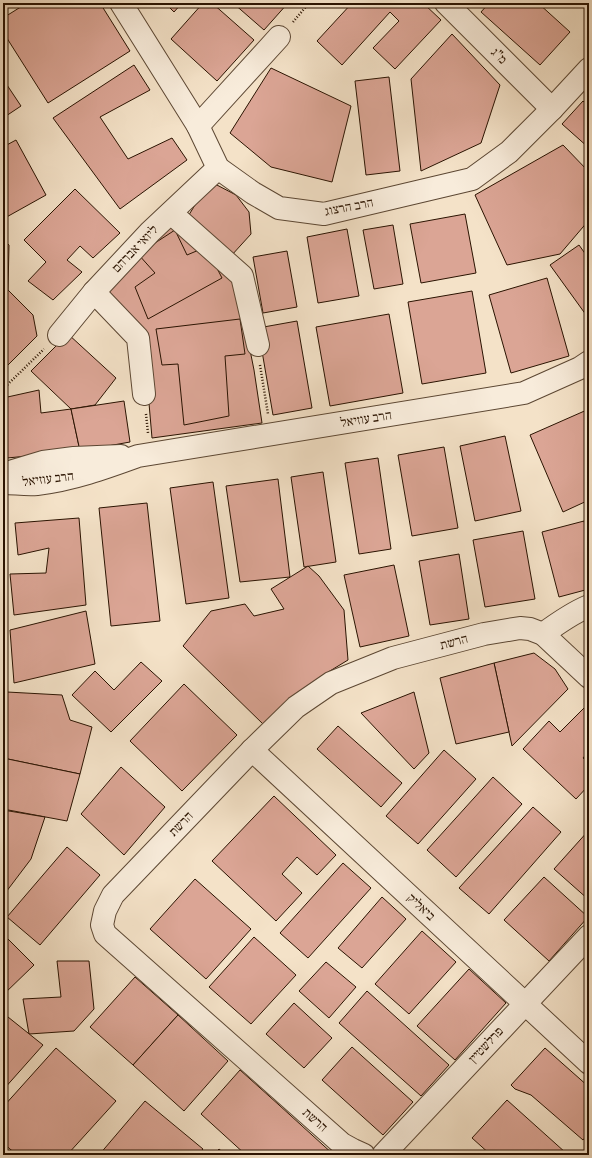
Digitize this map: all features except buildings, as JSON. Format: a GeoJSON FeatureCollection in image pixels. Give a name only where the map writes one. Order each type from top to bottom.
{"type":"FeatureCollection","features":[{"type":"Feature","properties":{"kind":"street","name":"הרב הרצוג"},"geometry":{"type":"LineString","coordinates":[[121,3],[198,126],[218,168],[253,193],[279,208],[324,214],[472,179],[509,152],[589,69]]}},
{"type":"Feature","properties":{"kind":"street","name":"מ\"ג"},"geometry":{"type":"LineString","coordinates":[[446,3],[552,109]]}},
{"type":"Feature","properties":{"kind":"street"},"geometry":{"type":"LineString","coordinates":[[198,126],[279,37]]}},
{"type":"Feature","properties":{"kind":"street","name":"ליואי אברהם"},"geometry":{"type":"LineString","coordinates":[[58,335],[94,292],[150,232],[218,168]]}},
{"type":"Feature","properties":{"kind":"street"},"geometry":{"type":"LineString","coordinates":[[171,213],[242,276],[258,345]]}},
{"type":"Feature","properties":{"kind":"street"},"geometry":{"type":"LineString","coordinates":[[94,292],[138,338],[144,394]]}},
{"type":"Feature","properties":{"kind":"street","name":"הרב עוזיאל"},"geometry":{"type":"LineString","coordinates":[[3,474],[43,462],[74,458],[144,455],[524,393],[580,368],[589,362]]}},
{"type":"Feature","properties":{"kind":"street","name":"הרב עוזיאל"},"geometry":{"type":"LineString","coordinates":[[3,483],[36,484],[62,480],[95,472],[144,455]]}},
{"type":"Feature","properties":{"kind":"street"},"geometry":{"type":"LineString","coordinates":[[589,606],[559,622],[543,634],[589,678]]}},
{"type":"Feature","properties":{"kind":"street","name":"הרשת"},"geometry":{"type":"LineString","coordinates":[[364,1155],[342,1144],[105,934],[102,925],[104,911],[113,895],[252,750],[296,707],[331,683],[393,658],[484,634],[520,628],[530,629],[543,634]]}},
{"type":"Feature","properties":{"kind":"street","name":"ביאליק"},"geometry":{"type":"LineString","coordinates":[[252,750],[589,1063]]}},
{"type":"Feature","properties":{"kind":"street","name":"פרלשטיין"},"geometry":{"type":"LineString","coordinates":[[383,1155],[589,936]]}},
{"type":"Feature","properties":{"kind":"path"},"geometry":{"type":"LineString","coordinates":[[3,389],[58,335]]}},
{"type":"Feature","properties":{"kind":"path"},"geometry":{"type":"LineString","coordinates":[[258,345],[271,435]]}},
{"type":"Feature","properties":{"kind":"path"},"geometry":{"type":"LineString","coordinates":[[144,394],[144,455]]}}]}
